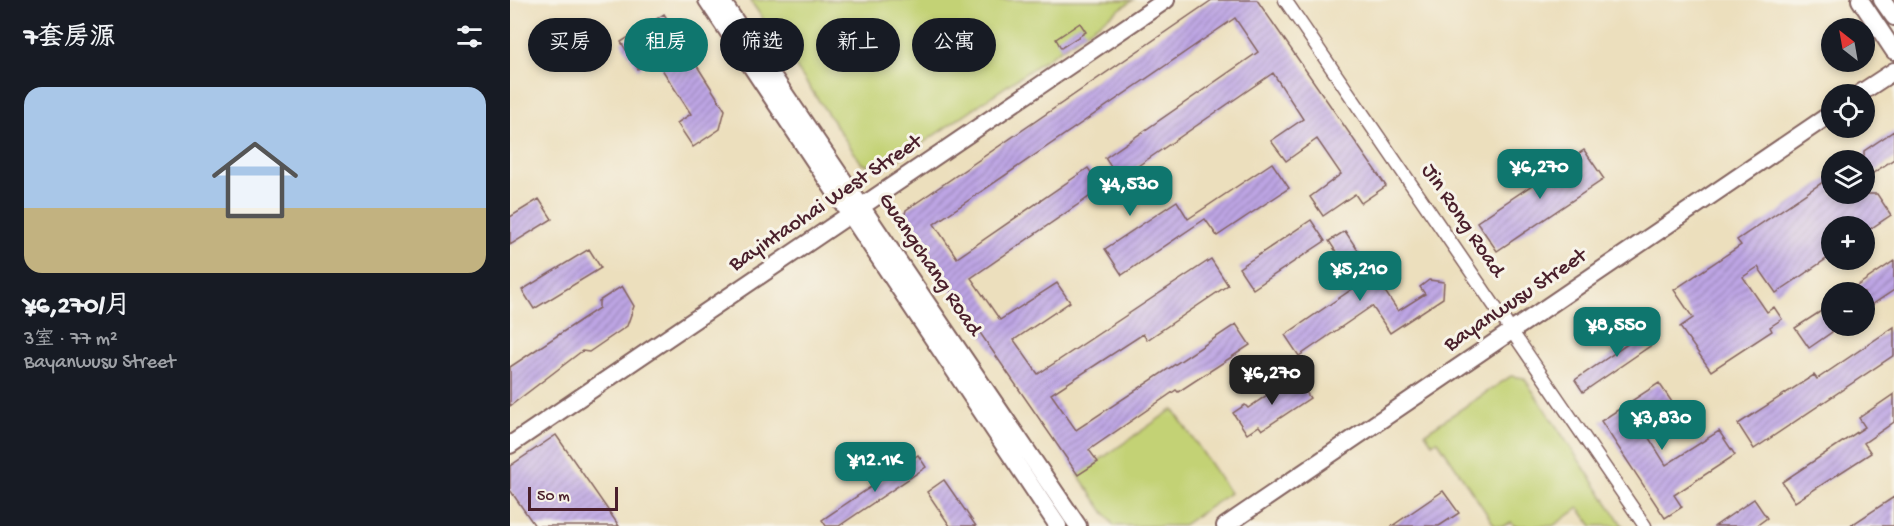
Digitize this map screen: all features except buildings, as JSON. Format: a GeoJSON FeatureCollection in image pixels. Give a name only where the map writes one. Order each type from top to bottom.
{"type":"FeatureCollection","features":[{"type":"Feature","properties":{"kind":"street","name":"Guangchang Road"},"geometry":{"type":"LineString","coordinates":[[707,0],[857,209],[1078,526]]}},
{"type":"Feature","properties":{"kind":"street","name":"Guangchang Road"},"geometry":{"type":"LineString","coordinates":[[721,0],[1058,526]]}},
{"type":"Feature","properties":{"kind":"street","name":"Bayintaohai West Street"},"geometry":{"type":"LineString","coordinates":[[510,445],[1166,0]]}},
{"type":"Feature","properties":{"kind":"street","name":"Jin Rong Road"},"geometry":{"type":"LineString","coordinates":[[1285,0],[1645,526]]}},
{"type":"Feature","properties":{"kind":"street"},"geometry":{"type":"LineString","coordinates":[[1860,0],[1894,51]]}},
{"type":"Feature","properties":{"kind":"street"},"geometry":{"type":"LineString","coordinates":[[1882,0],[1894,17]]}},
{"type":"Feature","properties":{"kind":"street"},"geometry":{"type":"LineString","coordinates":[[1874,84],[1894,71]]}},
{"type":"Feature","properties":{"kind":"street"},"geometry":{"type":"LineString","coordinates":[[1875,91],[1894,78]]}},
{"type":"Feature","properties":{"kind":"street","name":"Bayanwusu Street"},"geometry":{"type":"LineString","coordinates":[[1236,526],[1821,121]]}},
{"type":"Feature","properties":{"kind":"street","name":"Bayanwusu Street"},"geometry":{"type":"LineString","coordinates":[[1226,526],[1821,128]]}},
{"type":"Feature","properties":{"kind":"green space"},"geometry":{"type":"Polygon","coordinates":[[[750,0],[1133,0],[886,168],[862,164],[799,72],[804,72],[804,18],[762,18],[750,0]]]}},
{"type":"Feature","properties":{"kind":"green space"},"geometry":{"type":"Polygon","coordinates":[[[1511,376],[1524,378],[1623,526],[1592,526],[1579,508],[1553,526],[1514,526],[1511,522],[1504,526],[1495,526],[1438,441],[1432,443],[1425,433],[1511,376]]]}},
{"type":"Feature","properties":{"kind":"green space"},"geometry":{"type":"Polygon","coordinates":[[[1173,409],[1230,493],[1182,526],[1114,526],[1078,475],[1173,409]]]}}]}
